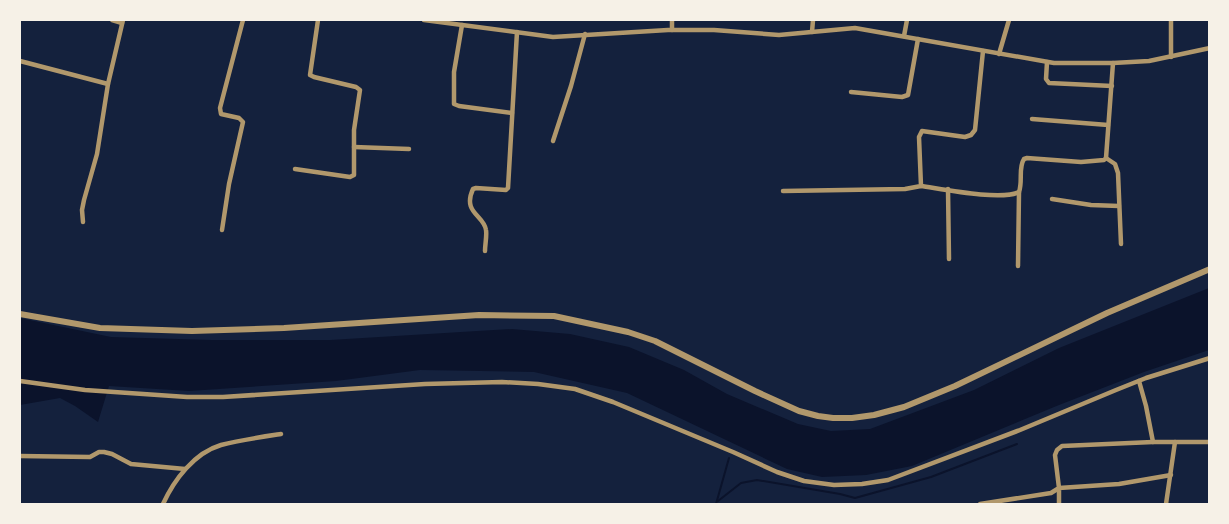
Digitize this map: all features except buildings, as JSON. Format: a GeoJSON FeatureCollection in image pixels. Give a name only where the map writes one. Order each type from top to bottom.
{"type":"FeatureCollection","features":[{"type":"Feature","properties":{"kind":"street"},"geometry":{"type":"LineString","coordinates":[[83,222],[82,210],[97,154],[108,84],[123,21],[112,20]]}},
{"type":"Feature","properties":{"kind":"street"},"geometry":{"type":"LineString","coordinates":[[222,230],[229,184],[243,122],[239,118],[221,114],[220,108],[243,20]]}},
{"type":"Feature","properties":{"kind":"street"},"geometry":{"type":"LineString","coordinates":[[294,169],[353,177],[354,173],[354,130],[360,90],[310,75],[318,20]]}},
{"type":"Feature","properties":{"kind":"street"},"geometry":{"type":"LineString","coordinates":[[424,20],[553,37],[672,30],[714,30],[779,35],[855,28],[1047,62],[1149,61],[1209,48]]}},
{"type":"Feature","properties":{"kind":"street"},"geometry":{"type":"LineString","coordinates":[[672,20],[672,30]]}},
{"type":"Feature","properties":{"kind":"street"},"geometry":{"type":"LineString","coordinates":[[812,32],[813,20]]}},
{"type":"Feature","properties":{"kind":"street"},"geometry":{"type":"LineString","coordinates":[[904,36],[907,20]]}},
{"type":"Feature","properties":{"kind":"street"},"geometry":{"type":"LineString","coordinates":[[999,54],[1009,20]]}},
{"type":"Feature","properties":{"kind":"street"},"geometry":{"type":"LineString","coordinates":[[1171,20],[1171,57]]}},
{"type":"Feature","properties":{"kind":"street"},"geometry":{"type":"LineString","coordinates":[[462,25],[454,72],[454,104],[512,113]]}},
{"type":"Feature","properties":{"kind":"street"},"geometry":{"type":"LineString","coordinates":[[485,251],[486,230],[484,224],[471,209],[471,193],[472,189],[476,188],[506,190],[508,188],[517,32]]}},
{"type":"Feature","properties":{"kind":"street"},"geometry":{"type":"LineString","coordinates":[[553,141],[585,34]]}},
{"type":"Feature","properties":{"kind":"street"},"geometry":{"type":"LineString","coordinates":[[851,92],[902,97],[908,94],[918,39]]}},
{"type":"Feature","properties":{"kind":"street"},"geometry":{"type":"LineString","coordinates":[[921,186],[919,137],[922,131],[965,137],[971,135],[975,130],[983,51]]}},
{"type":"Feature","properties":{"kind":"street"},"geometry":{"type":"LineString","coordinates":[[20,61],[108,84]]}},
{"type":"Feature","properties":{"kind":"street"},"geometry":{"type":"LineString","coordinates":[[1047,62],[1046,79],[1049,82],[1112,86]]}},
{"type":"Feature","properties":{"kind":"street"},"geometry":{"type":"LineString","coordinates":[[1106,158],[1113,63]]}},
{"type":"Feature","properties":{"kind":"street"},"geometry":{"type":"LineString","coordinates":[[1032,119],[1108,125]]}},
{"type":"Feature","properties":{"kind":"street"},"geometry":{"type":"LineString","coordinates":[[354,147],[409,149]]}},
{"type":"Feature","properties":{"kind":"street"},"geometry":{"type":"LineString","coordinates":[[1018,266],[1019,192],[1024,159],[1081,162],[1101,161],[1106,158]]}},
{"type":"Feature","properties":{"kind":"street"},"geometry":{"type":"LineString","coordinates":[[1106,158],[1116,166],[1121,244]]}},
{"type":"Feature","properties":{"kind":"street"},"geometry":{"type":"LineString","coordinates":[[783,191],[905,189],[921,186],[994,195],[1019,192]]}},
{"type":"Feature","properties":{"kind":"street"},"geometry":{"type":"LineString","coordinates":[[948,189],[949,259]]}},
{"type":"Feature","properties":{"kind":"street"},"geometry":{"type":"LineString","coordinates":[[1052,199],[1090,205],[1119,206]]}},
{"type":"Feature","properties":{"kind":"street"},"geometry":{"type":"LineString","coordinates":[[20,314],[100,328],[192,331],[263,329],[479,315],[554,316],[627,332],[655,341],[799,411],[818,416],[852,418],[904,407],[955,386],[1107,313],[1209,269]]}},
{"type":"Feature","properties":{"kind":"street"},"geometry":{"type":"LineString","coordinates":[[20,381],[85,390],[223,398],[425,384],[502,382],[538,384],[575,389],[613,402],[777,472],[804,481],[834,485],[888,480],[1020,430],[1139,381],[1209,358]]}},
{"type":"Feature","properties":{"kind":"street"},"geometry":{"type":"LineString","coordinates":[[1139,381],[1153,442]]}},
{"type":"Feature","properties":{"kind":"street"},"geometry":{"type":"LineString","coordinates":[[162,504],[170,489],[204,452],[220,446],[281,434]]}},
{"type":"Feature","properties":{"kind":"street"},"geometry":{"type":"LineString","coordinates":[[1166,504],[1175,442]]}},
{"type":"Feature","properties":{"kind":"street"},"geometry":{"type":"LineString","coordinates":[[1059,504],[1055,455],[1062,446],[1209,442]]}},
{"type":"Feature","properties":{"kind":"street"},"geometry":{"type":"LineString","coordinates":[[20,456],[90,457],[94,453],[104,452],[131,464],[186,470]]}},
{"type":"Feature","properties":{"kind":"street"},"geometry":{"type":"LineString","coordinates":[[980,504],[1051,493],[1059,488],[1119,484],[1171,475]]}},
{"type":"Feature","properties":{"kind":"water"},"geometry":{"type":"Polygon","coordinates":[[[1209,288],[1209,350],[1059,405],[912,466],[866,475],[822,477],[787,469],[627,393],[534,372],[420,370],[336,381],[189,391],[109,386],[98,422],[60,398],[20,405],[20,318],[111,337],[212,340],[330,340],[512,329],[570,334],[629,347],[684,370],[727,394],[798,424],[831,431],[870,429],[974,390],[1059,348],[1209,288]]]}},
{"type":"Feature","properties":{"kind":"waterway"},"geometry":{"type":"LineString","coordinates":[[718,501],[741,483],[757,480],[855,498],[931,477],[1017,444]]}},
{"type":"Feature","properties":{"kind":"waterway"},"geometry":{"type":"LineString","coordinates":[[716,504],[729,458]]}}]}
